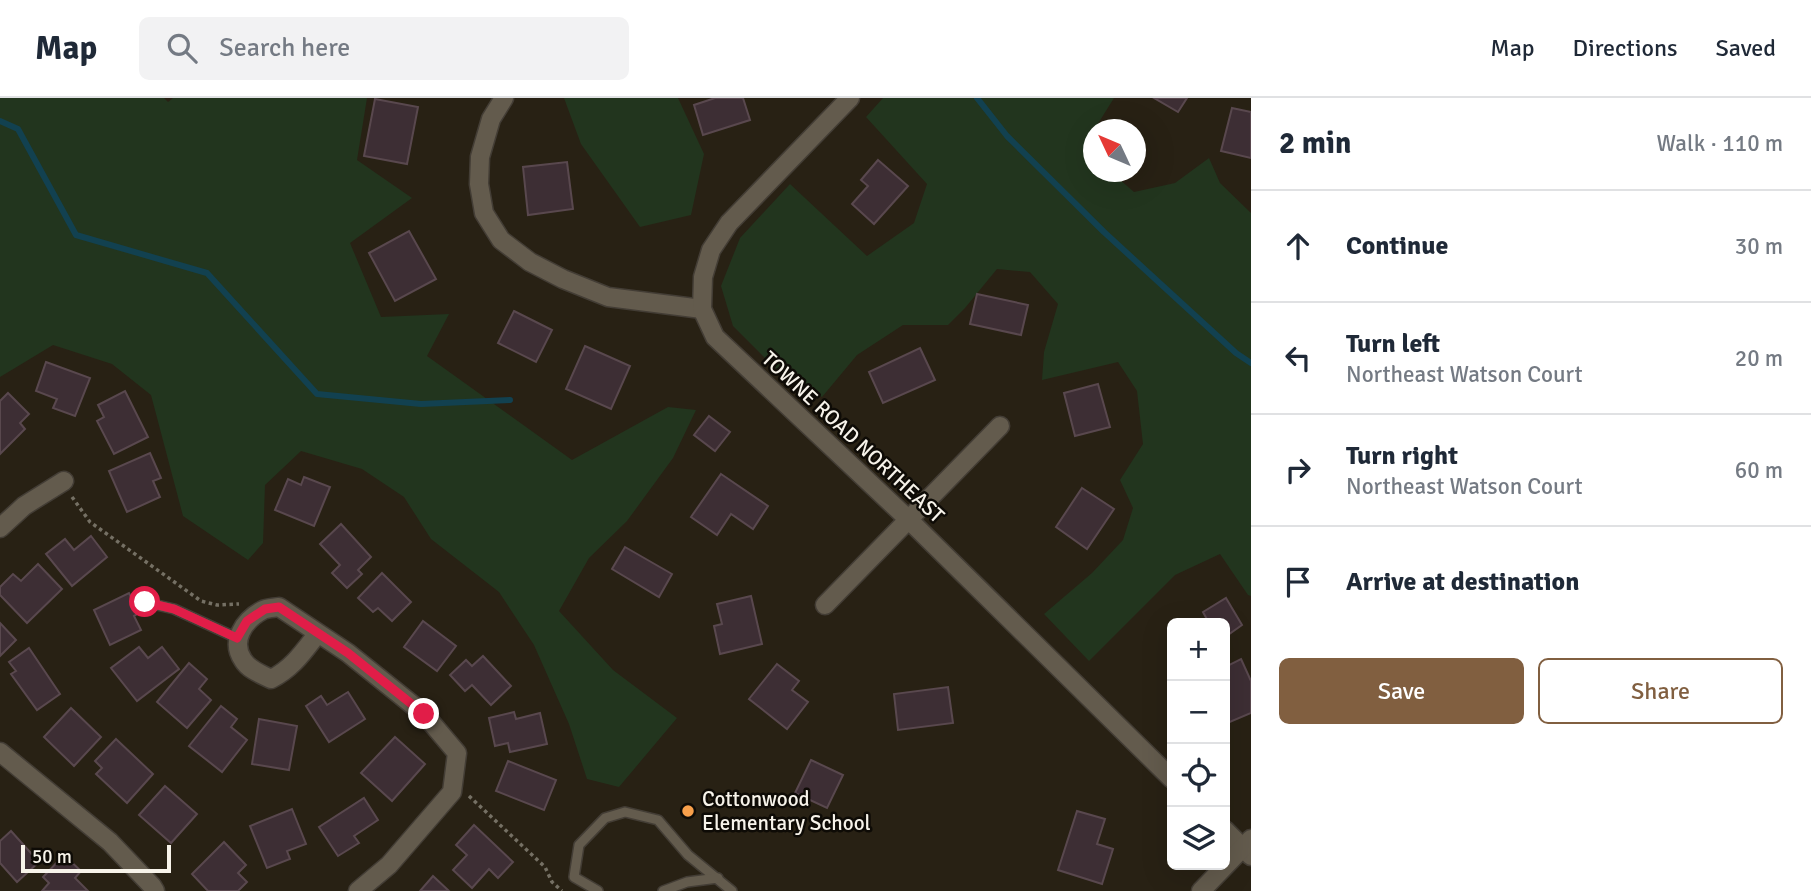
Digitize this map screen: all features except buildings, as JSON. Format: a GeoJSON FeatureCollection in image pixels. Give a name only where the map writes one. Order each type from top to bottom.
{"type":"FeatureCollection","features":[{"type":"Feature","properties":{"kind":"street"},"geometry":{"type":"LineString","coordinates":[[503,98],[491,119],[480,157],[479,184],[484,213],[501,240],[530,262],[563,279],[608,296],[702,309],[703,277],[710,250],[729,223],[850,98]]}},
{"type":"Feature","properties":{"kind":"street","name":"TOWNE ROAD NORTHEAST"},"geometry":{"type":"LineString","coordinates":[[702,309],[715,337],[908,519],[1167,774]]}},
{"type":"Feature","properties":{"kind":"street"},"geometry":{"type":"LineString","coordinates":[[825,605],[1000,426]]}},
{"type":"Feature","properties":{"kind":"street"},"geometry":{"type":"LineString","coordinates":[[0,527],[24,506],[64,481]]}},
{"type":"Feature","properties":{"kind":"street"},"geometry":{"type":"LineString","coordinates":[[318,633],[296,661],[271,679],[244,662],[239,652],[237,638],[247,621],[265,609],[279,607],[318,633],[348,653],[424,714],[457,753],[452,792],[389,864],[358,891]]}},
{"type":"Feature","properties":{"kind":"street"},"geometry":{"type":"LineString","coordinates":[[0,752],[110,842],[155,891]]}},
{"type":"Feature","properties":{"kind":"street"},"geometry":{"type":"LineString","coordinates":[[1201,891],[1248,848],[1230,834]]}},
{"type":"Feature","properties":{"kind":"lane"},"geometry":{"type":"LineString","coordinates":[[145,602],[174,609],[237,638]]}},
{"type":"Feature","properties":{"kind":"lane"},"geometry":{"type":"LineString","coordinates":[[598,891],[574,877],[579,845],[605,818],[625,812],[658,820],[688,855],[732,891]]}},
{"type":"Feature","properties":{"kind":"lane"},"geometry":{"type":"LineString","coordinates":[[663,891],[687,882],[718,878]]}},
{"type":"Feature","properties":{"kind":"path"},"geometry":{"type":"LineString","coordinates":[[64,481],[90,522],[201,601],[217,606],[236,603],[265,609]]}},
{"type":"Feature","properties":{"kind":"path"},"geometry":{"type":"LineString","coordinates":[[453,785],[545,867],[552,882],[562,891]]}},
{"type":"Feature","properties":{"kind":"green space"},"geometry":{"type":"Polygon","coordinates":[[[0,98],[164,98],[168,102],[173,98],[367,98],[357,160],[412,198],[350,243],[381,317],[449,314],[427,356],[572,460],[668,407],[696,410],[673,458],[627,521],[589,558],[559,611],[613,670],[677,718],[619,787],[587,779],[569,724],[534,645],[499,592],[431,539],[404,497],[362,469],[301,451],[265,485],[263,543],[248,560],[183,516],[151,395],[112,364],[53,345],[0,377],[0,98]]]}},
{"type":"Feature","properties":{"kind":"green space"},"geometry":{"type":"Polygon","coordinates":[[[564,98],[678,98],[704,154],[691,215],[640,227],[581,144],[564,98]]]}},
{"type":"Feature","properties":{"kind":"green space"},"geometry":{"type":"Polygon","coordinates":[[[883,98],[1114,98],[1101,119],[1083,119],[1083,182],[1122,182],[1134,192],[1175,183],[1209,158],[1220,183],[1251,213],[1251,596],[1220,554],[1175,575],[1089,661],[1044,614],[1092,573],[1123,540],[1133,508],[1120,480],[1143,444],[1137,391],[1118,362],[1042,380],[1044,352],[1058,304],[1030,272],[997,269],[948,325],[903,325],[857,355],[822,397],[775,368],[733,326],[721,286],[740,238],[790,184],[867,256],[914,223],[927,184],[866,117],[883,98]]]}},
{"type":"Feature","properties":{"kind":"waterway"},"geometry":{"type":"LineString","coordinates":[[977,98],[1007,136],[1104,232],[1236,353],[1251,363]]}},
{"type":"Feature","properties":{"kind":"waterway"},"geometry":{"type":"LineString","coordinates":[[0,121],[18,129],[76,235],[207,273],[317,394],[421,404],[510,400]]}},
{"type":"Feature","properties":{"kind":"place","name":"Cottonwood Elementary School"},"geometry":{"type":"Point","coordinates":[688,811]}},
{"type":"Feature","properties":{"kind":"route"},"geometry":{"type":"LineString","coordinates":[[145,602],[174,609],[237,638],[247,621],[265,609],[279,607],[348,653],[424,714]]}}]}
